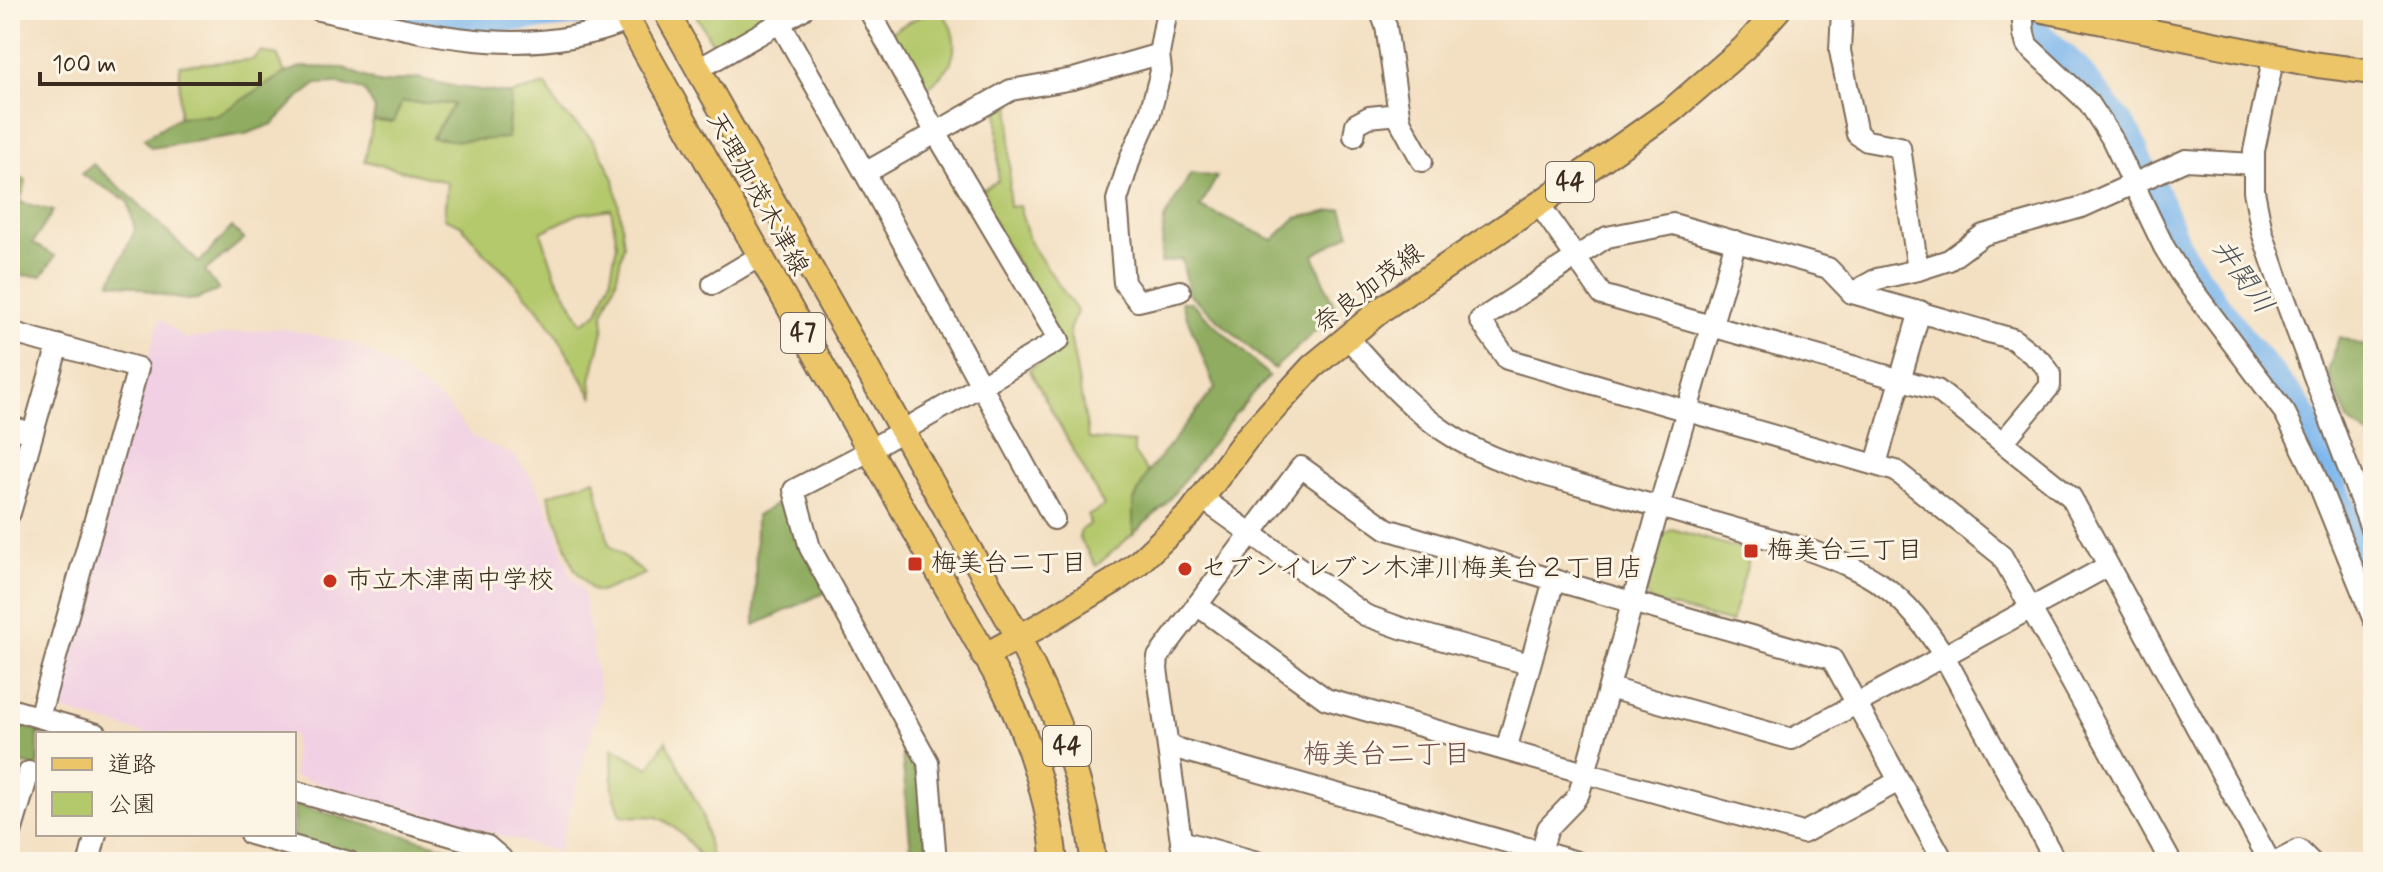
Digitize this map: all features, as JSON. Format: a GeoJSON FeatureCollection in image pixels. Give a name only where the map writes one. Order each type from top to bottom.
{"type":"FeatureCollection","features":[{"type":"Feature","properties":{"kind":"main road","name":"天理加茂木津線"},"geometry":{"type":"LineString","coordinates":[[665,10],[1019,638]]}},
{"type":"Feature","properties":{"kind":"main road","name":"奈良加茂線"},"geometry":{"type":"LineString","coordinates":[[984,656],[1114,581],[1137,564],[1175,530],[1203,499],[1246,439],[1312,367],[1382,309],[1672,110],[1744,48],[1778,10]]}},
{"type":"Feature","properties":{"kind":"main road"},"geometry":{"type":"LineString","coordinates":[[2043,10],[2373,72]]}},
{"type":"Feature","properties":{"kind":"main road","name":"天理加茂木津線"},"geometry":{"type":"LineString","coordinates":[[625,16],[984,656]]}},
{"type":"Feature","properties":{"kind":"main road","name":"44"},"geometry":{"type":"LineString","coordinates":[[1019,638],[1074,765],[1089,825],[1093,862]]}},
{"type":"Feature","properties":{"kind":"main road","name":"44"},"geometry":{"type":"LineString","coordinates":[[984,656],[1016,714],[1036,766],[1050,820],[1055,862]]}},
{"type":"Feature","properties":{"kind":"street"},"geometry":{"type":"LineString","coordinates":[[319,10],[485,43],[545,42],[600,31],[625,16]]}},
{"type":"Feature","properties":{"kind":"street"},"geometry":{"type":"LineString","coordinates":[[697,70],[802,10]]}},
{"type":"Feature","properties":{"kind":"street"},"geometry":{"type":"LineString","coordinates":[[869,10],[936,133],[1059,340],[794,490],[810,548],[928,762],[936,862]]}},
{"type":"Feature","properties":{"kind":"street"},"geometry":{"type":"LineString","coordinates":[[1167,10],[1159,54],[1161,71],[1150,113],[1131,156],[1117,200],[1124,283],[1138,301],[1180,291]]}},
{"type":"Feature","properties":{"kind":"street"},"geometry":{"type":"LineString","coordinates":[[1380,10],[1386,26],[1400,121],[1422,161]]}},
{"type":"Feature","properties":{"kind":"street"},"geometry":{"type":"LineString","coordinates":[[1842,10],[1840,51],[1857,134],[1867,141],[1900,147],[1918,270]]}},
{"type":"Feature","properties":{"kind":"street"},"geometry":{"type":"LineString","coordinates":[[2022,10],[2027,45],[2089,103],[2144,179],[2164,247],[2285,413],[2313,470],[2373,618]]}},
{"type":"Feature","properties":{"kind":"street"},"geometry":{"type":"LineString","coordinates":[[780,23],[1054,519]]}},
{"type":"Feature","properties":{"kind":"street"},"geometry":{"type":"LineString","coordinates":[[865,173],[1011,90],[1073,79],[1159,54]]}},
{"type":"Feature","properties":{"kind":"street"},"geometry":{"type":"LineString","coordinates":[[2274,55],[2254,164],[2254,191],[2262,232],[2373,534]]}},
{"type":"Feature","properties":{"kind":"street"},"geometry":{"type":"LineString","coordinates":[[1354,136],[1356,124],[1369,117],[1399,114]]}},
{"type":"Feature","properties":{"kind":"street"},"geometry":{"type":"LineString","coordinates":[[1852,293],[1877,279],[1949,260],[1983,235],[2082,207],[2186,160],[2254,164]]}},
{"type":"Feature","properties":{"kind":"street"},"geometry":{"type":"LineString","coordinates":[[1539,204],[1602,295],[1937,390],[2071,497],[2273,862],[2299,850],[2311,862]]}},
{"type":"Feature","properties":{"kind":"street"},"geometry":{"type":"LineString","coordinates":[[2003,442],[2050,386],[2050,373],[2042,362],[2013,339],[1852,293],[1828,268],[1673,224],[1607,237],[1480,320],[1507,359],[1896,471],[2002,556],[2171,862]]}},
{"type":"Feature","properties":{"kind":"street"},"geometry":{"type":"LineString","coordinates":[[1540,857],[1548,828],[1579,793],[1736,241]]}},
{"type":"Feature","properties":{"kind":"street"},"geometry":{"type":"LineString","coordinates":[[713,284],[760,256]]}},
{"type":"Feature","properties":{"kind":"street"},"geometry":{"type":"LineString","coordinates":[[1876,464],[1920,311]]}},
{"type":"Feature","properties":{"kind":"street"},"geometry":{"type":"LineString","coordinates":[[10,332],[138,368],[39,717]]}},
{"type":"Feature","properties":{"kind":"street"},"geometry":{"type":"LineString","coordinates":[[1348,338],[1406,401],[1466,445],[1511,465],[1803,548],[1847,563],[1878,581],[1903,601],[1927,629],[2056,862]]}},
{"type":"Feature","properties":{"kind":"street"},"geometry":{"type":"LineString","coordinates":[[10,513],[58,345]]}},
{"type":"Feature","properties":{"kind":"street"},"geometry":{"type":"LineString","coordinates":[[10,427],[32,433]]}},
{"type":"Feature","properties":{"kind":"street"},"geometry":{"type":"LineString","coordinates":[[1184,862],[1157,669],[1158,657],[1301,467],[1387,529],[1832,659],[1941,861]]}},
{"type":"Feature","properties":{"kind":"street"},"geometry":{"type":"LineString","coordinates":[[1203,499],[1365,615],[1529,664]]}},
{"type":"Feature","properties":{"kind":"street"},"geometry":{"type":"LineString","coordinates":[[1609,688],[1792,739],[2108,566]]}},
{"type":"Feature","properties":{"kind":"street"},"geometry":{"type":"LineString","coordinates":[[1506,750],[1554,580]]}},
{"type":"Feature","properties":{"kind":"street"},"geometry":{"type":"LineString","coordinates":[[1197,605],[1326,699],[1803,833],[1899,781]]}},
{"type":"Feature","properties":{"kind":"street"},"geometry":{"type":"LineString","coordinates":[[10,709],[90,732]]}},
{"type":"Feature","properties":{"kind":"street"},"geometry":{"type":"LineString","coordinates":[[1168,746],[1540,857],[1577,862]]}},
{"type":"Feature","properties":{"kind":"street"},"geometry":{"type":"LineString","coordinates":[[10,836],[26,771]]}},
{"type":"Feature","properties":{"kind":"street"},"geometry":{"type":"LineString","coordinates":[[296,792],[487,846],[501,858],[501,862]]}},
{"type":"Feature","properties":{"kind":"street"},"geometry":{"type":"LineString","coordinates":[[89,862],[96,836]]}},
{"type":"Feature","properties":{"kind":"street"},"geometry":{"type":"LineString","coordinates":[[257,836],[349,862]]}},
{"type":"Feature","properties":{"kind":"street"},"geometry":{"type":"LineString","coordinates":[[1181,841],[1257,862]]}},
{"type":"Feature","properties":{"kind":"shaded area","name":"市立木津南中学校"},"geometry":{"type":"Polygon","coordinates":[[[160,318],[185,339],[280,328],[353,343],[402,371],[442,401],[474,437],[515,456],[533,479],[555,524],[570,574],[583,589],[601,699],[558,852],[296,777],[296,732],[140,732],[54,708],[50,701],[160,318]]]}},
{"type":"Feature","properties":{"kind":"green space"},"geometry":{"type":"Polygon","coordinates":[[[693,10],[785,10],[720,46],[713,44],[693,10]]]}},
{"type":"Feature","properties":{"kind":"green space"},"geometry":{"type":"Polygon","coordinates":[[[931,10],[939,10],[948,21],[954,50],[947,68],[923,92],[889,33],[931,10]]]}},
{"type":"Feature","properties":{"kind":"green space"},"geometry":{"type":"Polygon","coordinates":[[[261,52],[277,55],[285,73],[218,115],[179,117],[180,65],[252,60],[261,52]]]}},
{"type":"Feature","properties":{"kind":"green space"},"geometry":{"type":"Polygon","coordinates":[[[301,67],[344,68],[381,84],[417,78],[511,94],[507,138],[460,141],[432,138],[454,104],[402,102],[393,122],[373,121],[375,109],[364,90],[337,83],[317,84],[273,124],[246,134],[151,148],[144,138],[179,117],[218,115],[285,73],[301,67]]]}},
{"type":"Feature","properties":{"kind":"green space"},"geometry":{"type":"Polygon","coordinates":[[[546,85],[559,109],[591,138],[614,179],[624,244],[616,281],[603,313],[604,327],[591,380],[593,398],[539,309],[461,225],[444,218],[447,182],[365,161],[373,121],[393,122],[402,102],[455,104],[432,137],[507,137],[511,94],[546,85]],[[611,209],[578,214],[541,232],[555,274],[582,323],[598,312],[610,281],[617,244],[611,209]]]}},
{"type":"Feature","properties":{"kind":"green space"},"geometry":{"type":"Polygon","coordinates":[[[1011,97],[1009,207],[1019,206],[1030,243],[1077,311],[1069,330],[1089,439],[1134,443],[1134,453],[1148,472],[1133,503],[1133,534],[1096,566],[1079,537],[1081,530],[1090,524],[1088,516],[1104,506],[1029,369],[1063,349],[978,192],[998,181],[998,104],[1011,97]]]}},
{"type":"Feature","properties":{"kind":"green space"},"geometry":{"type":"Polygon","coordinates":[[[93,164],[199,263],[232,227],[244,239],[205,271],[219,290],[187,300],[110,283],[135,230],[128,201],[81,174],[93,164]]]}},
{"type":"Feature","properties":{"kind":"green space"},"geometry":{"type":"Polygon","coordinates":[[[1191,173],[1217,177],[1200,207],[1273,240],[1296,218],[1342,209],[1350,233],[1314,255],[1336,312],[1274,369],[1189,294],[1182,259],[1161,263],[1164,219],[1191,173]]]}},
{"type":"Feature","properties":{"kind":"green space"},"geometry":{"type":"Polygon","coordinates":[[[10,175],[26,180],[20,202],[53,211],[33,243],[55,256],[42,276],[10,275],[10,220],[13,208],[10,206],[10,175]]]}},
{"type":"Feature","properties":{"kind":"green space"},"geometry":{"type":"Polygon","coordinates":[[[1181,302],[1191,302],[1269,376],[1236,413],[1164,506],[1133,534],[1133,503],[1148,472],[1215,388],[1181,302]]]}},
{"type":"Feature","properties":{"kind":"green space"},"geometry":{"type":"Polygon","coordinates":[[[2339,337],[2373,349],[2373,438],[2349,422],[2328,372],[2339,337]]]}},
{"type":"Feature","properties":{"kind":"green space"},"geometry":{"type":"Polygon","coordinates":[[[595,479],[609,545],[645,574],[600,592],[592,590],[574,568],[548,495],[595,479]]]}},
{"type":"Feature","properties":{"kind":"green space"},"geometry":{"type":"Polygon","coordinates":[[[787,498],[826,592],[755,625],[756,516],[787,498]]]}},
{"type":"Feature","properties":{"kind":"green space"},"geometry":{"type":"Polygon","coordinates":[[[1672,529],[1751,552],[1731,623],[1650,601],[1646,593],[1663,535],[1672,529]]]}},
{"type":"Feature","properties":{"kind":"green space"},"geometry":{"type":"Polygon","coordinates":[[[899,722],[919,757],[928,862],[912,862],[899,722]]]}},
{"type":"Feature","properties":{"kind":"green space"},"geometry":{"type":"Polygon","coordinates":[[[10,723],[41,732],[36,732],[36,767],[10,760],[10,723]]]}},
{"type":"Feature","properties":{"kind":"green space"},"geometry":{"type":"Polygon","coordinates":[[[666,740],[702,813],[712,862],[703,862],[682,835],[661,819],[621,815],[613,791],[612,747],[649,768],[666,740]]]}},
{"type":"Feature","properties":{"kind":"green space"},"geometry":{"type":"Polygon","coordinates":[[[296,805],[481,857],[484,862],[367,862],[276,836],[296,836],[296,805]]]}},
{"type":"Feature","properties":{"kind":"waterway","name":"井関川"},"geometry":{"type":"LineString","coordinates":[[406,10],[475,19],[545,17],[591,11]]}},
{"type":"Feature","properties":{"kind":"waterway","name":"井関川"},"geometry":{"type":"LineString","coordinates":[[2034,29],[2075,66],[2129,135],[2177,244],[2196,275],[2309,423],[2373,579]]}},
{"type":"Feature","properties":{"kind":"place","name":"梅美台三丁目"},"geometry":{"type":"Point","coordinates":[1751,551]}},
{"type":"Feature","properties":{"kind":"place","name":"梅美台二丁目"},"geometry":{"type":"Point","coordinates":[915,564]}},
{"type":"Feature","properties":{"kind":"place","name":"セブンイレブン木津川梅美台２丁目店"},"geometry":{"type":"Point","coordinates":[1185,569]}},
{"type":"Feature","properties":{"kind":"place","name":"市立木津南中学校"},"geometry":{"type":"Point","coordinates":[330,581]}},
{"type":"Feature","properties":{"kind":"district","name":"梅美台二丁目"},"geometry":{"type":"Point","coordinates":[1387,755]}}]}
